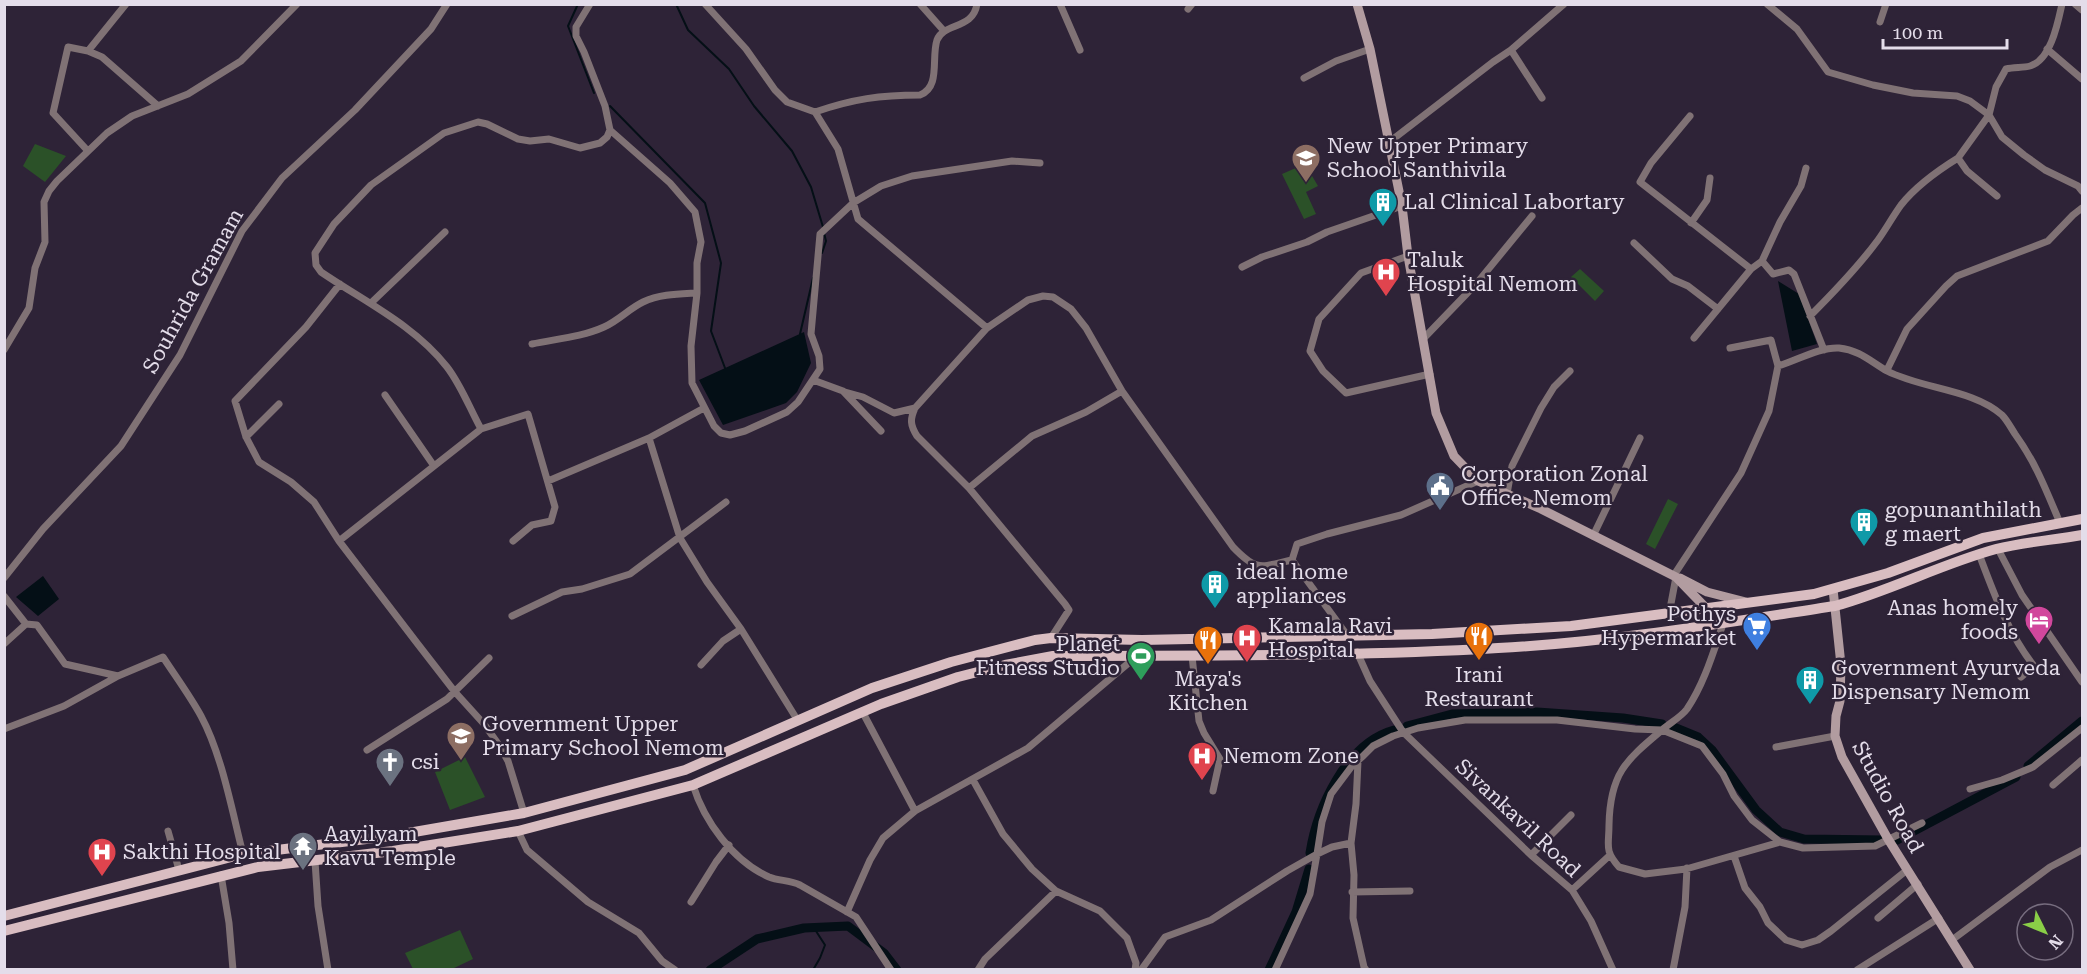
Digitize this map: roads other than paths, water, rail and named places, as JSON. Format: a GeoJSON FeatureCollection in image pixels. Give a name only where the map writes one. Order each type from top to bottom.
{"type":"FeatureCollection","features":[{"type":"Feature","properties":{"kind":"main road"},"geometry":{"type":"LineString","coordinates":[[4,916],[243,854],[391,836],[524,813],[685,770],[872,688],[915,672],[997,648],[1051,638],[1142,640],[1464,632],[1571,626],[1814,594],[1888,573],[1983,538],[2082,519]]}},
{"type":"Feature","properties":{"kind":"main road"},"geometry":{"type":"LineString","coordinates":[[4,931],[258,867],[393,851],[518,831],[693,785],[862,711],[958,677],[1030,660],[1053,656],[1192,656],[1498,648],[1618,638],[1835,606],[1855,601],[1998,549],[2082,535]]}},
{"type":"Feature","properties":{"kind":"main road"},"geometry":{"type":"LineString","coordinates":[[1706,608],[1710,626]]}},
{"type":"Feature","properties":{"kind":"main road"},"geometry":{"type":"LineString","coordinates":[[1138,656],[1142,640]]}},
{"type":"Feature","properties":{"kind":"street"},"geometry":{"type":"LineString","coordinates":[[87,51],[126,4]]}},
{"type":"Feature","properties":{"kind":"street"},"geometry":{"type":"LineString","coordinates":[[4,350],[29,308],[35,268],[45,242],[44,202],[57,181],[87,150],[132,116],[188,94],[241,60],[297,4]]}},
{"type":"Feature","properties":{"kind":"street","name":"Souhrida Gramam"},"geometry":{"type":"LineString","coordinates":[[4,578],[43,529],[121,446],[180,355],[242,231],[282,178],[355,110],[431,29],[447,4]]}},
{"type":"Feature","properties":{"kind":"street"},"geometry":{"type":"LineString","coordinates":[[590,4],[576,27],[576,36],[604,106],[610,130],[670,183],[695,212],[701,242],[697,263],[698,293],[691,346],[692,383],[714,426],[721,433],[730,435],[737,433],[764,424],[787,412],[798,402],[820,369],[819,356],[811,334],[820,234],[853,203],[881,186],[912,176],[1012,161],[1040,163]]}},
{"type":"Feature","properties":{"kind":"street"},"geometry":{"type":"LineString","coordinates":[[705,4],[746,49],[781,96],[798,108],[815,112],[869,97],[927,93],[933,85],[938,38],[944,31],[969,20],[976,12],[977,4]]}},
{"type":"Feature","properties":{"kind":"street"},"geometry":{"type":"LineString","coordinates":[[920,4],[944,31]]}},
{"type":"Feature","properties":{"kind":"street"},"geometry":{"type":"LineString","coordinates":[[1060,4],[1080,51]]}},
{"type":"Feature","properties":{"kind":"street"},"geometry":{"type":"LineString","coordinates":[[1357,4],[1370,49],[1402,206],[1408,256],[1436,414],[1454,456],[1478,481],[1707,592],[1751,603]]}},
{"type":"Feature","properties":{"kind":"street"},"geometry":{"type":"LineString","coordinates":[[1767,4],[1797,29],[1828,72],[1873,85],[1913,93],[1957,96],[1970,101],[1989,115],[2002,137],[2024,155],[2045,170],[2078,186],[2082,191]]}},
{"type":"Feature","properties":{"kind":"street"},"geometry":{"type":"LineString","coordinates":[[1880,22],[1886,4]]}},
{"type":"Feature","properties":{"kind":"street"},"geometry":{"type":"LineString","coordinates":[[1810,316],[1859,263],[1902,204],[1919,186],[1958,158],[1989,115],[1996,87],[2006,69],[2031,66],[2037,63],[2054,37],[2062,4]]}},
{"type":"Feature","properties":{"kind":"street"},"geometry":{"type":"LineString","coordinates":[[2075,4],[2082,10]]}},
{"type":"Feature","properties":{"kind":"street"},"geometry":{"type":"LineString","coordinates":[[1388,143],[1510,50],[1560,6]]}},
{"type":"Feature","properties":{"kind":"street"},"geometry":{"type":"LineString","coordinates":[[87,150],[53,113],[68,47],[102,57],[158,106]]}},
{"type":"Feature","properties":{"kind":"street"},"geometry":{"type":"LineString","coordinates":[[1304,78],[1336,61],[1370,49]]}},
{"type":"Feature","properties":{"kind":"street"},"geometry":{"type":"LineString","coordinates":[[2047,49],[2082,79]]}},
{"type":"Feature","properties":{"kind":"street"},"geometry":{"type":"LineString","coordinates":[[1510,50],[1542,98]]}},
{"type":"Feature","properties":{"kind":"street"},"geometry":{"type":"LineString","coordinates":[[815,112],[838,149],[858,219],[987,328]]}},
{"type":"Feature","properties":{"kind":"street"},"geometry":{"type":"LineString","coordinates":[[1690,116],[1651,163],[1640,182],[1750,269]]}},
{"type":"Feature","properties":{"kind":"street"},"geometry":{"type":"LineString","coordinates":[[481,429],[450,370],[436,354],[371,303],[321,272],[316,265],[315,253],[334,224],[371,185],[444,133],[478,122],[518,139],[531,141],[549,139],[580,148],[600,143],[607,137],[610,130]]}},
{"type":"Feature","properties":{"kind":"street"},"geometry":{"type":"LineString","coordinates":[[1958,158],[1967,171],[1996,196]]}},
{"type":"Feature","properties":{"kind":"street"},"geometry":{"type":"LineString","coordinates":[[1694,338],[1750,269],[1762,261],[1780,222],[1801,186],[1806,168]]}},
{"type":"Feature","properties":{"kind":"street"},"geometry":{"type":"LineString","coordinates":[[1691,223],[1707,200],[1710,178]]}},
{"type":"Feature","properties":{"kind":"street"},"geometry":{"type":"LineString","coordinates":[[1242,267],[1327,232],[1402,206]]}},
{"type":"Feature","properties":{"kind":"street"},"geometry":{"type":"LineString","coordinates":[[1887,370],[1907,329],[1957,276],[2048,241],[2082,208]]}},
{"type":"Feature","properties":{"kind":"street"},"geometry":{"type":"LineString","coordinates":[[1424,338],[1477,283],[1532,216]]}},
{"type":"Feature","properties":{"kind":"street"},"geometry":{"type":"LineString","coordinates":[[371,303],[446,232]]}},
{"type":"Feature","properties":{"kind":"street"},"geometry":{"type":"LineString","coordinates":[[1634,243],[1672,279],[1688,286],[1718,309]]}},
{"type":"Feature","properties":{"kind":"street"},"geometry":{"type":"LineString","coordinates":[[1408,256],[1360,273],[1319,319],[1310,351],[1323,371],[1346,393],[1430,374]]}},
{"type":"Feature","properties":{"kind":"street"},"geometry":{"type":"LineString","coordinates":[[1762,261],[1773,274],[1789,270],[1794,274],[1824,350]]}},
{"type":"Feature","properties":{"kind":"street"},"geometry":{"type":"LineString","coordinates":[[340,284],[306,327],[235,401],[246,437],[259,462],[291,482],[314,502],[339,541],[455,692],[484,724],[508,761],[524,813]]}},
{"type":"Feature","properties":{"kind":"street"},"geometry":{"type":"LineString","coordinates":[[532,344],[585,334],[604,327],[642,302],[651,299],[670,294],[698,293]]}},
{"type":"Feature","properties":{"kind":"street"},"geometry":{"type":"LineString","coordinates":[[1051,638],[1069,610],[969,488],[917,436],[911,427],[910,418],[915,408],[987,328],[1028,300],[1043,296],[1053,297],[1071,309],[1086,328],[1122,391],[1233,547],[1249,563],[1261,567],[1292,560]]}},
{"type":"Feature","properties":{"kind":"street"},"geometry":{"type":"LineString","coordinates":[[1670,614],[1675,576],[1742,473],[1769,411],[1778,366],[1771,340],[1730,348]]}},
{"type":"Feature","properties":{"kind":"street"},"geometry":{"type":"LineString","coordinates":[[1778,366],[1836,348],[1858,352],[1906,379],[1978,401],[2002,415],[2032,458],[2060,523]]}},
{"type":"Feature","properties":{"kind":"street"},"geometry":{"type":"LineString","coordinates":[[1507,494],[1512,466],[1541,408],[1554,387],[1570,371]]}},
{"type":"Feature","properties":{"kind":"street"},"geometry":{"type":"LineString","coordinates":[[813,380],[863,397],[894,413],[915,408]]}},
{"type":"Feature","properties":{"kind":"street"},"geometry":{"type":"LineString","coordinates":[[843,391],[881,431]]}},
{"type":"Feature","properties":{"kind":"street"},"geometry":{"type":"LineString","coordinates":[[969,488],[1032,436],[1086,412],[1122,391]]}},
{"type":"Feature","properties":{"kind":"street"},"geometry":{"type":"LineString","coordinates":[[384,395],[434,466]]}},
{"type":"Feature","properties":{"kind":"street"},"geometry":{"type":"LineString","coordinates":[[246,437],[279,404]]}},
{"type":"Feature","properties":{"kind":"street"},"geometry":{"type":"LineString","coordinates":[[548,481],[649,438],[704,408]]}},
{"type":"Feature","properties":{"kind":"street"},"geometry":{"type":"LineString","coordinates":[[339,541],[481,429],[528,414],[555,507],[551,522],[532,525],[513,541]]}},
{"type":"Feature","properties":{"kind":"street"},"geometry":{"type":"LineString","coordinates":[[649,438],[680,538],[707,582],[741,629],[798,721]]}},
{"type":"Feature","properties":{"kind":"street"},"geometry":{"type":"LineString","coordinates":[[1593,536],[1640,438]]}},
{"type":"Feature","properties":{"kind":"street"},"geometry":{"type":"LineString","coordinates":[[1292,560],[1296,544],[1401,515],[1478,481]]}},
{"type":"Feature","properties":{"kind":"street"},"geometry":{"type":"LineString","coordinates":[[512,616],[562,592],[582,590],[630,574],[726,502]]}},
{"type":"Feature","properties":{"kind":"street"},"geometry":{"type":"LineString","coordinates":[[1998,549],[2022,595],[2082,682]]}},
{"type":"Feature","properties":{"kind":"street"},"geometry":{"type":"LineString","coordinates":[[1979,555],[2005,620],[2021,650],[2034,666],[2022,677]]}},
{"type":"Feature","properties":{"kind":"street"},"geometry":{"type":"LineString","coordinates":[[1292,560],[1347,635]]}},
{"type":"Feature","properties":{"kind":"street"},"geometry":{"type":"LineString","coordinates":[[1675,576],[1706,608]]}},
{"type":"Feature","properties":{"kind":"street","name":"Studio Road"},"geometry":{"type":"LineString","coordinates":[[1833,589],[1841,665],[1840,701],[1836,716],[1835,736],[1842,757],[1888,839],[1970,969]]}},
{"type":"Feature","properties":{"kind":"street"},"geometry":{"type":"LineString","coordinates":[[4,596],[26,624],[37,626],[65,664],[118,676]]}},
{"type":"Feature","properties":{"kind":"street"},"geometry":{"type":"LineString","coordinates":[[4,644],[26,624]]}},
{"type":"Feature","properties":{"kind":"street"},"geometry":{"type":"LineString","coordinates":[[1723,624],[1699,689],[1685,711],[1630,757],[1617,777],[1609,806],[1607,851],[1619,867],[1645,874],[1687,868],[1780,842]]}},
{"type":"Feature","properties":{"kind":"street"},"geometry":{"type":"LineString","coordinates":[[701,665],[723,641],[741,629]]}},
{"type":"Feature","properties":{"kind":"street","name":"Sivankavil Road"},"geometry":{"type":"LineString","coordinates":[[1357,652],[1370,681],[1403,732],[1531,855],[1572,890],[1591,921],[1613,969]]}},
{"type":"Feature","properties":{"kind":"street"},"geometry":{"type":"LineString","coordinates":[[847,912],[870,860],[883,838],[915,811],[1028,748],[1138,656]]}},
{"type":"Feature","properties":{"kind":"street"},"geometry":{"type":"LineString","coordinates":[[1192,656],[1199,721],[1220,759],[1213,791]]}},
{"type":"Feature","properties":{"kind":"street"},"geometry":{"type":"LineString","coordinates":[[4,729],[64,705],[118,676],[163,657],[201,717],[209,736],[243,854]]}},
{"type":"Feature","properties":{"kind":"street"},"geometry":{"type":"LineString","coordinates":[[367,750],[447,699],[489,658]]}},
{"type":"Feature","properties":{"kind":"street"},"geometry":{"type":"LineString","coordinates":[[862,711],[915,811]]}},
{"type":"Feature","properties":{"kind":"street"},"geometry":{"type":"LineString","coordinates":[[1275,969],[1310,894],[1322,822],[1331,794],[1358,760],[1373,746],[1403,732],[1465,720],[1557,720],[1662,730],[1702,746],[1752,820],[1780,842],[1803,848],[1875,846],[1922,823]]}},
{"type":"Feature","properties":{"kind":"street"},"geometry":{"type":"LineString","coordinates":[[1970,789],[2002,780],[2033,766],[2082,728]]}},
{"type":"Feature","properties":{"kind":"street"},"geometry":{"type":"LineString","coordinates":[[1776,747],[1835,736]]}},
{"type":"Feature","properties":{"kind":"street"},"geometry":{"type":"LineString","coordinates":[[1358,760],[1351,843],[1354,875],[1352,892],[1353,918],[1366,969]]}},
{"type":"Feature","properties":{"kind":"street"},"geometry":{"type":"LineString","coordinates":[[2053,785],[2082,760]]}},
{"type":"Feature","properties":{"kind":"street"},"geometry":{"type":"LineString","coordinates":[[973,780],[1003,834],[1032,869],[1056,891],[1100,911],[1127,938],[1136,963],[1135,969]]}},
{"type":"Feature","properties":{"kind":"street"},"geometry":{"type":"LineString","coordinates":[[693,785],[711,823],[744,861],[772,878],[792,881],[856,917],[891,969]]}},
{"type":"Feature","properties":{"kind":"street"},"geometry":{"type":"LineString","coordinates":[[1531,855],[1571,815]]}},
{"type":"Feature","properties":{"kind":"street"},"geometry":{"type":"LineString","coordinates":[[168,831],[179,870]]}},
{"type":"Feature","properties":{"kind":"street"},"geometry":{"type":"LineString","coordinates":[[518,831],[526,850],[588,902],[639,933],[662,961],[675,969]]}},
{"type":"Feature","properties":{"kind":"street"},"geometry":{"type":"LineString","coordinates":[[1141,969],[1165,937],[1211,920],[1263,885],[1317,854],[1332,847],[1351,843]]}},
{"type":"Feature","properties":{"kind":"street"},"geometry":{"type":"LineString","coordinates":[[691,902],[729,845]]}},
{"type":"Feature","properties":{"kind":"street"},"geometry":{"type":"LineString","coordinates":[[1952,940],[2050,867],[2082,850]]}},
{"type":"Feature","properties":{"kind":"street"},"geometry":{"type":"LineString","coordinates":[[1572,890],[1609,856]]}},
{"type":"Feature","properties":{"kind":"street"},"geometry":{"type":"LineString","coordinates":[[1734,856],[1745,888],[1760,907],[1768,923],[1786,940],[1802,945],[1818,940],[1831,931],[1907,870]]}},
{"type":"Feature","properties":{"kind":"street"},"geometry":{"type":"LineString","coordinates":[[315,861],[318,906],[328,969]]}},
{"type":"Feature","properties":{"kind":"street"},"geometry":{"type":"LineString","coordinates":[[1673,969],[1685,907],[1687,868]]}},
{"type":"Feature","properties":{"kind":"street"},"geometry":{"type":"LineString","coordinates":[[221,875],[229,923],[233,969]]}},
{"type":"Feature","properties":{"kind":"street"},"geometry":{"type":"LineString","coordinates":[[1878,918],[1918,884]]}},
{"type":"Feature","properties":{"kind":"street"},"geometry":{"type":"LineString","coordinates":[[980,969],[985,959],[1056,891]]}},
{"type":"Feature","properties":{"kind":"street"},"geometry":{"type":"LineString","coordinates":[[1352,892],[1410,891]]}},
{"type":"Feature","properties":{"kind":"street"},"geometry":{"type":"LineString","coordinates":[[1857,969],[1939,918]]}},
{"type":"Feature","properties":{"kind":"waterway"},"geometry":{"type":"LineString","coordinates":[[578,4],[568,26],[594,93]]}},
{"type":"Feature","properties":{"kind":"waterway"},"geometry":{"type":"LineString","coordinates":[[676,4],[688,30],[729,69],[754,106],[792,151],[811,187],[823,227]]}},
{"type":"Feature","properties":{"kind":"waterway"},"geometry":{"type":"LineString","coordinates":[[610,106],[705,203],[721,263],[711,331],[725,368]]}},
{"type":"Feature","properties":{"kind":"waterway"},"geometry":{"type":"LineString","coordinates":[[822,253],[826,241],[824,233]]}},
{"type":"Feature","properties":{"kind":"waterway"},"geometry":{"type":"LineString","coordinates":[[800,334],[813,278]]}},
{"type":"Feature","properties":{"kind":"waterway"},"geometry":{"type":"LineString","coordinates":[[1407,726],[1452,714],[1537,712],[1623,718],[1662,724]]}},
{"type":"Feature","properties":{"kind":"waterway"},"geometry":{"type":"LineString","coordinates":[[2028,766],[2082,721]]}},
{"type":"Feature","properties":{"kind":"waterway"},"geometry":{"type":"LineString","coordinates":[[1671,726],[1698,737],[1712,750],[1756,810],[1780,832],[1804,839],[1883,840]]}},
{"type":"Feature","properties":{"kind":"waterway"},"geometry":{"type":"LineString","coordinates":[[1310,853],[1319,817],[1327,798],[1348,763],[1362,748],[1377,737],[1394,730]]}},
{"type":"Feature","properties":{"kind":"waterway"},"geometry":{"type":"LineString","coordinates":[[1897,840],[2016,777]]}},
{"type":"Feature","properties":{"kind":"waterway"},"geometry":{"type":"LineString","coordinates":[[1269,970],[1296,912],[1309,869]]}},
{"type":"Feature","properties":{"kind":"waterway"},"geometry":{"type":"LineString","coordinates":[[710,970],[757,939],[804,928],[848,926],[884,953],[897,970]]}},
{"type":"Feature","properties":{"kind":"waterway"},"geometry":{"type":"LineString","coordinates":[[813,970],[825,945],[814,928]]}},
{"type":"Feature","properties":{"kind":"place","name":"New Upper Primary School Santhivila"},"geometry":{"type":"Point","coordinates":[1306,184]}},
{"type":"Feature","properties":{"kind":"place","name":"Lal Clinical Labortary"},"geometry":{"type":"Point","coordinates":[1383,228]}},
{"type":"Feature","properties":{"kind":"place","name":"Taluk Hospital Nemom"},"geometry":{"type":"Point","coordinates":[1386,298]}},
{"type":"Feature","properties":{"kind":"place","name":"Corporation Zonal Office, Nemom"},"geometry":{"type":"Point","coordinates":[1440,512]}},
{"type":"Feature","properties":{"kind":"place","name":"gopunanthilath g maert"},"geometry":{"type":"Point","coordinates":[1864,548]}},
{"type":"Feature","properties":{"kind":"place","name":"ideal home appliances"},"geometry":{"type":"Point","coordinates":[1215,610]}},
{"type":"Feature","properties":{"kind":"place","name":"Anas homely foods"},"geometry":{"type":"Point","coordinates":[2039,646]}},
{"type":"Feature","properties":{"kind":"place","name":"Pothys Hypermarket"},"geometry":{"type":"Point","coordinates":[1757,652]}},
{"type":"Feature","properties":{"kind":"place","name":"Irani Restaurant"},"geometry":{"type":"Point","coordinates":[1479,662]}},
{"type":"Feature","properties":{"kind":"place","name":"Kamala Ravi Hospital"},"geometry":{"type":"Point","coordinates":[1247,664]}},
{"type":"Feature","properties":{"kind":"place","name":"Maya's Kitchen"},"geometry":{"type":"Point","coordinates":[1208,666]}},
{"type":"Feature","properties":{"kind":"place","name":"Planet Fitness Studio"},"geometry":{"type":"Point","coordinates":[1141,682]}},
{"type":"Feature","properties":{"kind":"place","name":"Government Ayurveda Dispensary Nemom"},"geometry":{"type":"Point","coordinates":[1810,706]}},
{"type":"Feature","properties":{"kind":"place","name":"Government Upper Primary School Nemom"},"geometry":{"type":"Point","coordinates":[461,762]}},
{"type":"Feature","properties":{"kind":"place","name":"Nemom Zone"},"geometry":{"type":"Point","coordinates":[1202,782]}},
{"type":"Feature","properties":{"kind":"place","name":"csi"},"geometry":{"type":"Point","coordinates":[390,788]}},
{"type":"Feature","properties":{"kind":"place","name":"Aayilyam Kavu Temple"},"geometry":{"type":"Point","coordinates":[303,872]}},
{"type":"Feature","properties":{"kind":"place","name":"Sakthi Hospital"},"geometry":{"type":"Point","coordinates":[102,878]}}]}
